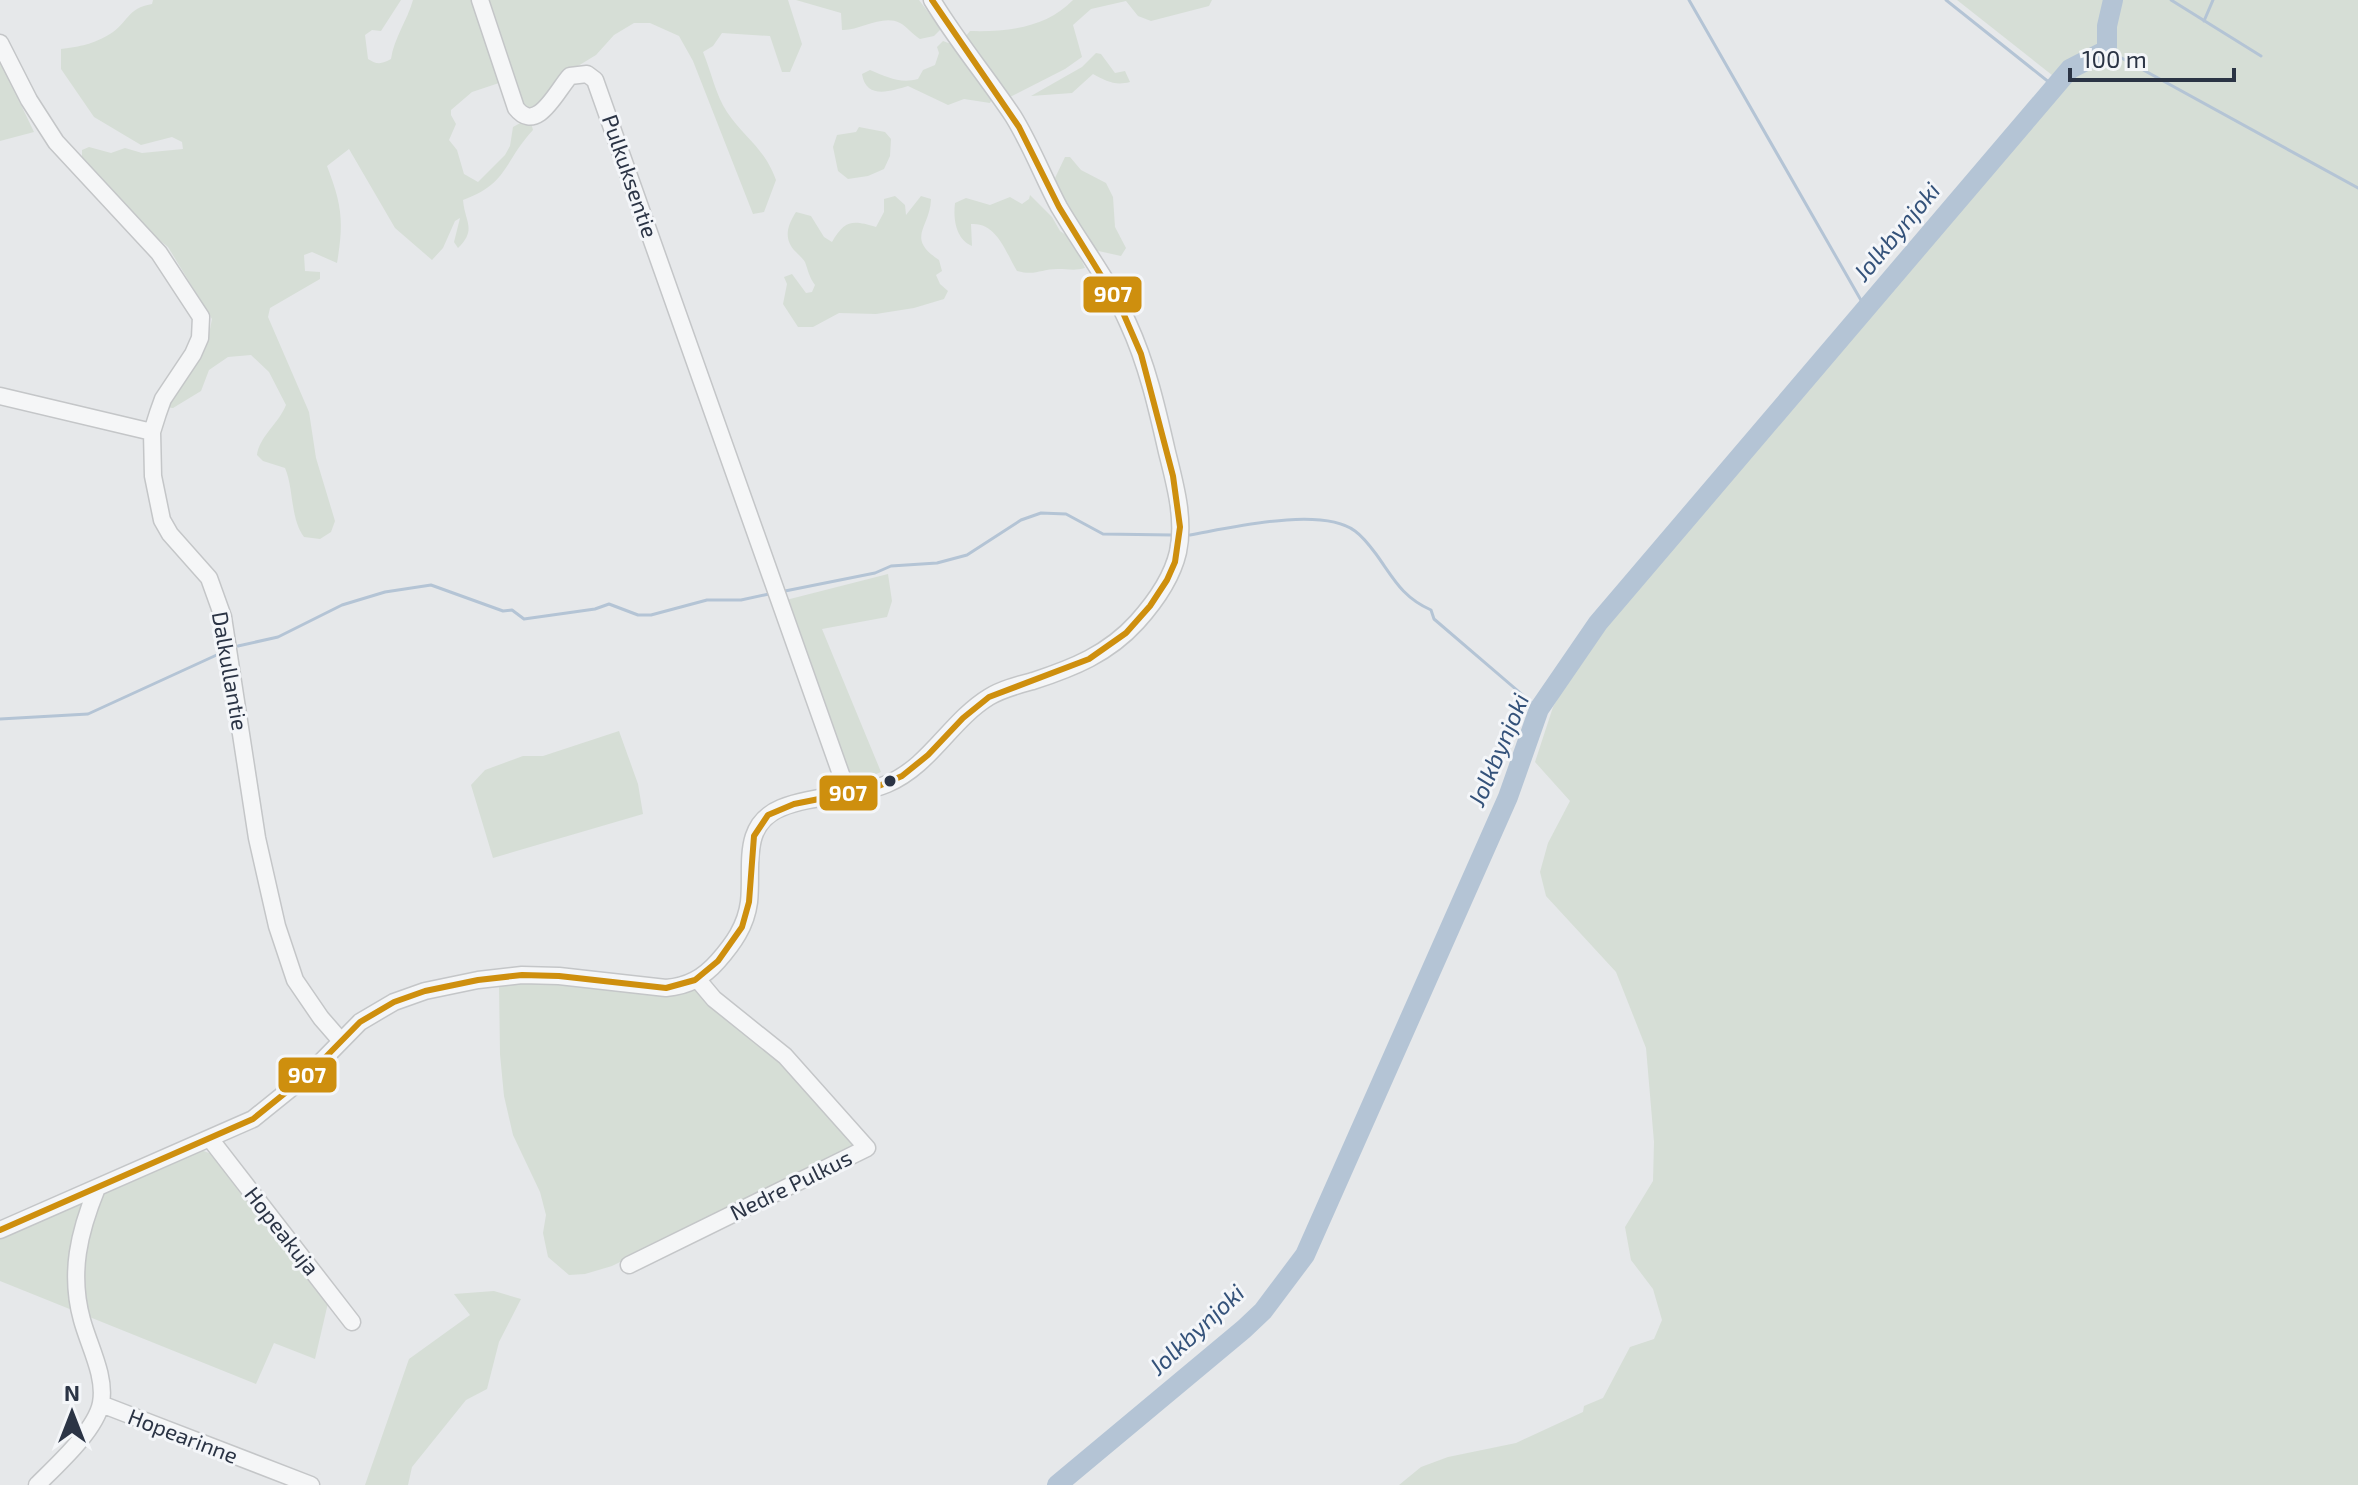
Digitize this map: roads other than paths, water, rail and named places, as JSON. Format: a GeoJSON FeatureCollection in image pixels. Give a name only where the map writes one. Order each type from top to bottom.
{"type":"FeatureCollection","features":[{"type":"Feature","properties":{"kind":"street","name":"Pulkuksentie"},"geometry":{"type":"LineString","coordinates":[[480,0],[516,108],[521,114],[535,116],[542,113],[570,76],[587,74],[595,80],[848,794]]}},
{"type":"Feature","properties":{"kind":"street"},"geometry":{"type":"LineString","coordinates":[[0,1230],[253,1119],[310,1073],[364,1019],[394,1002],[425,991],[522,975],[666,988],[698,980],[724,955],[743,926],[749,902],[751,842],[766,816],[792,804],[888,784],[918,766],[969,711],[991,695],[1080,665],[1108,648],[1138,621],[1173,570],[1180,532],[1177,496],[1148,375],[1128,322],[1107,282],[1060,208],[1023,132],[932,0]]}},
{"type":"Feature","properties":{"kind":"street","name":"Dalkullantie"},"geometry":{"type":"LineString","coordinates":[[0,43],[29,100],[56,142],[159,253],[201,317],[200,338],[163,399],[152,432],[153,476],[162,520],[170,534],[209,578],[223,617],[257,838],[285,954],[306,998],[341,1041]]}},
{"type":"Feature","properties":{"kind":"street"},"geometry":{"type":"LineString","coordinates":[[0,396],[152,432]]}},
{"type":"Feature","properties":{"kind":"street","name":"Nedre Pulkus"},"geometry":{"type":"LineString","coordinates":[[629,1265],[867,1148],[785,1056],[714,999],[698,980]]}},
{"type":"Feature","properties":{"kind":"street","name":"Hopeakuja"},"geometry":{"type":"LineString","coordinates":[[211,1140],[352,1322]]}},
{"type":"Feature","properties":{"kind":"street"},"geometry":{"type":"LineString","coordinates":[[37,1485],[95,1420],[101,1404],[102,1385],[81,1317],[75,1267],[82,1226],[97,1188]]}},
{"type":"Feature","properties":{"kind":"street","name":"Hopearinne"},"geometry":{"type":"LineString","coordinates":[[101,1404],[280,1479],[311,1485]]}},
{"type":"Feature","properties":{"kind":"waterway"},"geometry":{"type":"LineString","coordinates":[[1689,0],[1866,309]]}},
{"type":"Feature","properties":{"kind":"waterway"},"geometry":{"type":"LineString","coordinates":[[1946,0],[2055,87]]}},
{"type":"Feature","properties":{"kind":"waterway","name":"Jolkbynjoki"},"geometry":{"type":"LineString","coordinates":[[1057,1485],[1244,1329],[1263,1311],[1305,1255],[1508,797],[1539,709],[1598,623],[2070,69],[2107,50],[2107,26],[2113,0]]}},
{"type":"Feature","properties":{"kind":"waterway"},"geometry":{"type":"LineString","coordinates":[[2171,0],[2261,56]]}},
{"type":"Feature","properties":{"kind":"waterway"},"geometry":{"type":"LineString","coordinates":[[2204,21],[2213,0]]}},
{"type":"Feature","properties":{"kind":"waterway"},"geometry":{"type":"LineString","coordinates":[[2107,50],[2358,188]]}},
{"type":"Feature","properties":{"kind":"waterway"},"geometry":{"type":"LineString","coordinates":[[785,591],[875,573],[891,566],[937,563],[967,555],[1021,520],[1041,513],[1066,514],[1103,534],[1172,535]]}},
{"type":"Feature","properties":{"kind":"waterway"},"geometry":{"type":"LineString","coordinates":[[1190,535],[1298,519],[1340,524],[1355,531],[1406,593],[1431,610],[1434,619],[1539,709]]}},
{"type":"Feature","properties":{"kind":"waterway"},"geometry":{"type":"LineString","coordinates":[[238,646],[278,637],[342,605],[385,592],[431,585],[503,611],[512,610],[524,619],[595,609],[609,604],[638,615],[651,615],[707,600],[741,600],[769,594]]}},
{"type":"Feature","properties":{"kind":"waterway"},"geometry":{"type":"LineString","coordinates":[[0,719],[88,714],[221,653]]}}]}
